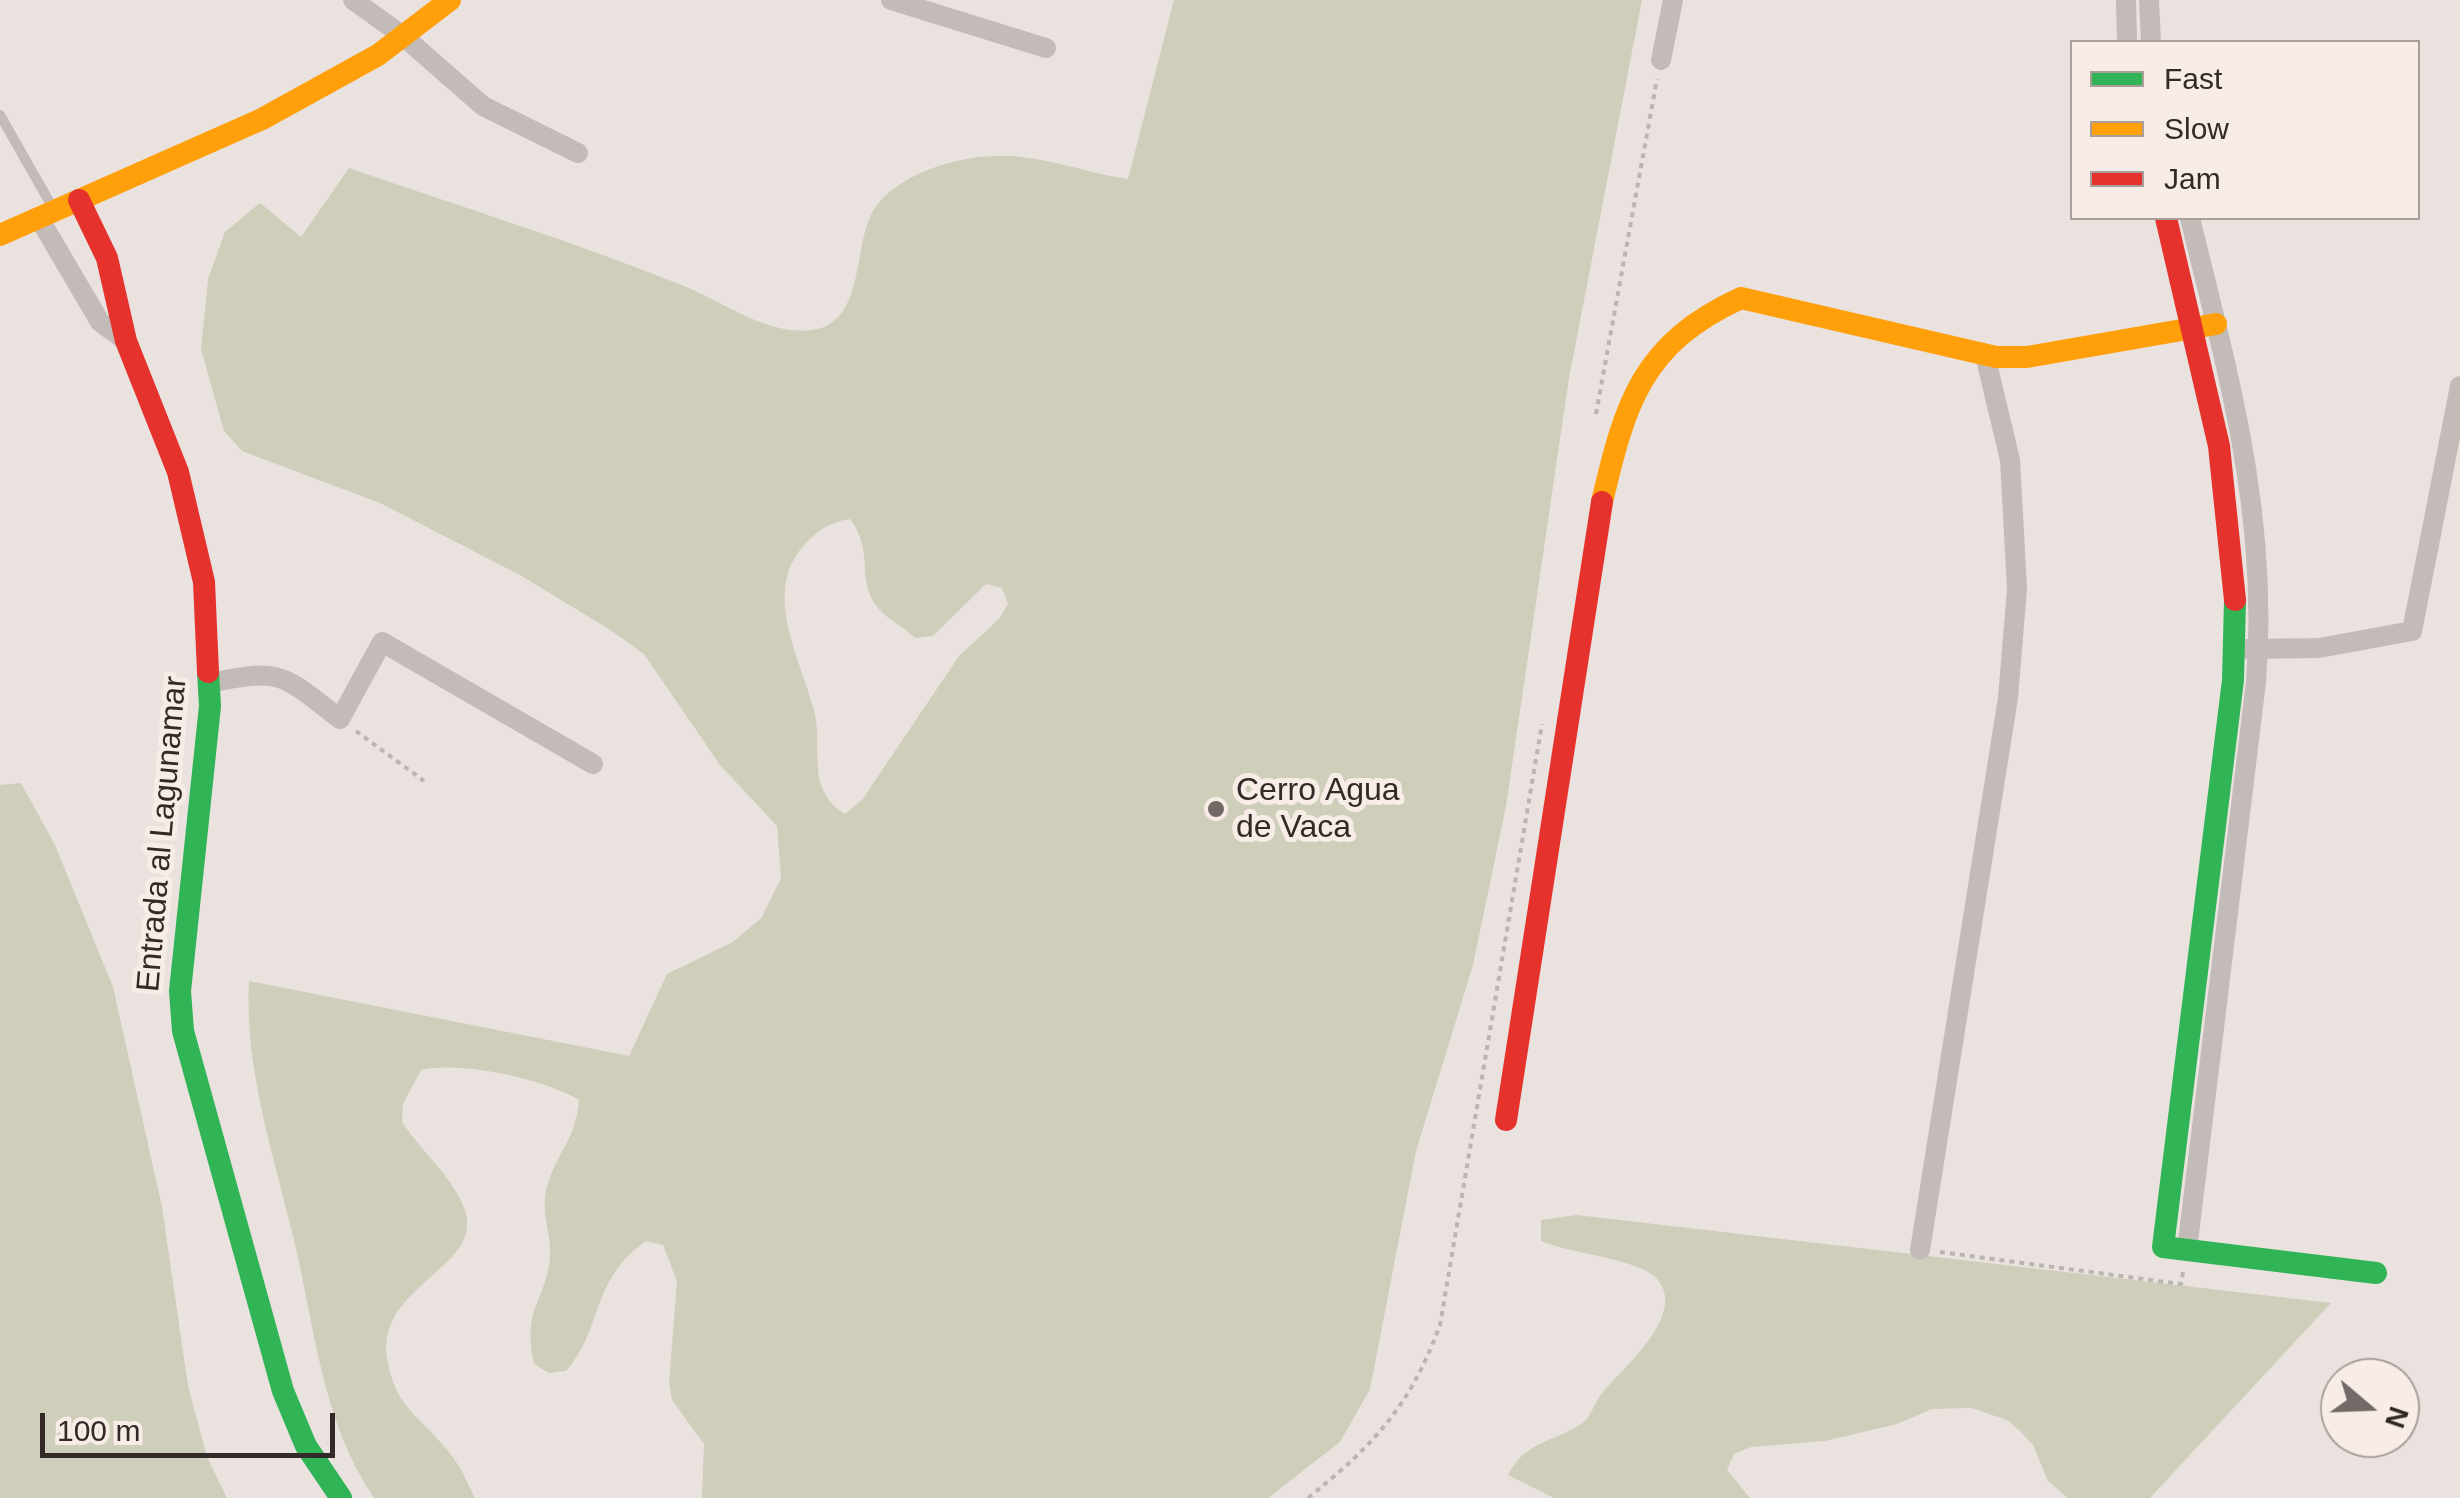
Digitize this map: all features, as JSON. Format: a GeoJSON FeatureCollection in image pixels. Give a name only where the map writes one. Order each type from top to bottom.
{"type":"FeatureCollection","features":[{"type":"Feature","properties":{"kind":"street"},"geometry":{"type":"LineString","coordinates":[[353,0],[404,36],[483,106],[578,153]]}},
{"type":"Feature","properties":{"kind":"street"},"geometry":{"type":"LineString","coordinates":[[0,235],[262,119],[378,55],[450,0]]}},
{"type":"Feature","properties":{"kind":"street"},"geometry":{"type":"LineString","coordinates":[[891,0],[1046,48]]}},
{"type":"Feature","properties":{"kind":"street"},"geometry":{"type":"LineString","coordinates":[[1661,60],[1673,0]]}},
{"type":"Feature","properties":{"kind":"street"},"geometry":{"type":"LineString","coordinates":[[2126,0],[2127,40]]}},
{"type":"Feature","properties":{"kind":"street"},"geometry":{"type":"LineString","coordinates":[[2149,0],[2151,40]]}},
{"type":"Feature","properties":{"kind":"street","name":"Entrada al Lagunamar"},"geometry":{"type":"LineString","coordinates":[[78,200],[107,258],[126,341],[178,472],[196,536],[210,636],[210,683],[180,991],[184,1031],[283,1391],[306,1446],[341,1498]]}},
{"type":"Feature","properties":{"kind":"street","name":"Entrada al Lagunamar"},"geometry":{"type":"LineString","coordinates":[[47,214],[100,322],[126,341]]}},
{"type":"Feature","properties":{"kind":"street"},"geometry":{"type":"LineString","coordinates":[[2167,220],[2204,326]]}},
{"type":"Feature","properties":{"kind":"street"},"geometry":{"type":"LineString","coordinates":[[2190,220],[2247,649],[2175,1248],[2376,1273]]}},
{"type":"Feature","properties":{"kind":"street"},"geometry":{"type":"LineString","coordinates":[[1506,1120],[1601,507],[1624,411],[1638,386],[1694,324],[1740,298],[1985,355],[2027,357],[2204,326]]}},
{"type":"Feature","properties":{"kind":"street"},"geometry":{"type":"LineString","coordinates":[[1920,1250],[2008,698],[2017,589],[2010,460],[1985,355]]}},
{"type":"Feature","properties":{"kind":"street"},"geometry":{"type":"LineString","coordinates":[[2247,649],[2319,648],[2412,630],[2460,386]]}},
{"type":"Feature","properties":{"kind":"street"},"geometry":{"type":"LineString","coordinates":[[210,683],[249,675],[282,676],[340,719],[382,642],[593,764]]}},
{"type":"Feature","properties":{"kind":"lane"},"geometry":{"type":"LineString","coordinates":[[0,115],[47,214]]}},
{"type":"Feature","properties":{"kind":"path"},"geometry":{"type":"LineString","coordinates":[[1593,432],[1661,60]]}},
{"type":"Feature","properties":{"kind":"path"},"geometry":{"type":"LineString","coordinates":[[340,719],[424,782]]}},
{"type":"Feature","properties":{"kind":"path"},"geometry":{"type":"LineString","coordinates":[[1308,1498],[1363,1454],[1398,1414],[1422,1374],[1440,1325],[1542,720]]}},
{"type":"Feature","properties":{"kind":"path"},"geometry":{"type":"LineString","coordinates":[[1920,1250],[2181,1284],[2175,1248]]}},
{"type":"Feature","properties":{"kind":"green space"},"geometry":{"type":"Polygon","coordinates":[[[1174,0],[1642,0],[1569,378],[1506,806],[1473,965],[1416,1151],[1370,1389],[1340,1442],[1268,1498],[702,1498],[704,1444],[672,1400],[669,1383],[677,1281],[663,1245],[646,1241],[615,1272],[586,1339],[566,1371],[549,1373],[534,1364],[532,1317],[550,1258],[546,1191],[575,1124],[579,1100],[545,1085],[502,1074],[438,1068],[421,1070],[403,1104],[402,1122],[453,1186],[465,1210],[467,1230],[446,1263],[398,1312],[388,1332],[387,1357],[402,1399],[452,1456],[475,1498],[374,1498],[343,1439],[323,1376],[256,1081],[249,981],[629,1056],[667,974],[733,942],[762,917],[781,878],[777,826],[720,765],[644,654],[612,631],[520,575],[380,503],[242,451],[224,431],[201,349],[208,279],[225,232],[260,203],[301,237],[349,168],[643,270],[762,323],[812,330],[828,325],[849,301],[870,217],[879,203],[906,180],[960,160],[1011,156],[1128,179],[1174,0]],[[850,519],[830,525],[805,544],[792,562],[785,603],[793,647],[817,725],[820,780],[832,804],[845,814],[862,800],[959,656],[999,619],[1008,604],[1002,588],[986,584],[933,636],[915,638],[873,601],[857,530],[850,519]]]}},
{"type":"Feature","properties":{"kind":"green space"},"geometry":{"type":"Polygon","coordinates":[[[21,783],[55,845],[113,987],[162,1207],[188,1386],[207,1457],[227,1498],[0,1498],[0,785],[21,783]]]}},
{"type":"Feature","properties":{"kind":"green space"},"geometry":{"type":"Polygon","coordinates":[[[1577,1215],[2331,1303],[2150,1498],[2068,1498],[2048,1481],[2033,1445],[2021,1432],[2007,1420],[1971,1408],[1932,1409],[1897,1424],[1825,1441],[1751,1447],[1734,1454],[1727,1470],[1750,1498],[1554,1498],[1508,1475],[1522,1455],[1584,1422],[1602,1393],[1649,1340],[1664,1308],[1664,1293],[1648,1272],[1541,1241],[1541,1220],[1577,1215]]]}},
{"type":"Feature","properties":{"kind":"traffic: fast"},"geometry":{"type":"LineString","coordinates":[[2235,600],[2233,680],[2163,1247],[2376,1273]]}},
{"type":"Feature","properties":{"kind":"traffic: fast"},"geometry":{"type":"LineString","coordinates":[[208,672],[210,706],[180,991],[183,1031],[283,1391],[306,1446],[341,1498]]}},
{"type":"Feature","properties":{"kind":"traffic: slow"},"geometry":{"type":"LineString","coordinates":[[0,235],[262,119],[378,55],[450,0]]}},
{"type":"Feature","properties":{"kind":"traffic: slow"},"geometry":{"type":"LineString","coordinates":[[1602,502],[1619,435],[1643,380],[1680,336],[1741,298],[1996,357],[2027,357],[2216,324]]}},
{"type":"Feature","properties":{"kind":"traffic: jam"},"geometry":{"type":"LineString","coordinates":[[79,200],[107,258],[126,341],[178,472],[204,582],[208,672]]}},
{"type":"Feature","properties":{"kind":"traffic: jam"},"geometry":{"type":"LineString","coordinates":[[2166,220],[2219,446],[2235,600]]}},
{"type":"Feature","properties":{"kind":"traffic: jam"},"geometry":{"type":"LineString","coordinates":[[1506,1120],[1602,502]]}},
{"type":"Feature","properties":{"kind":"place","name":"Cerro Agua de Vaca"},"geometry":{"type":"Point","coordinates":[1216,809]}}]}
